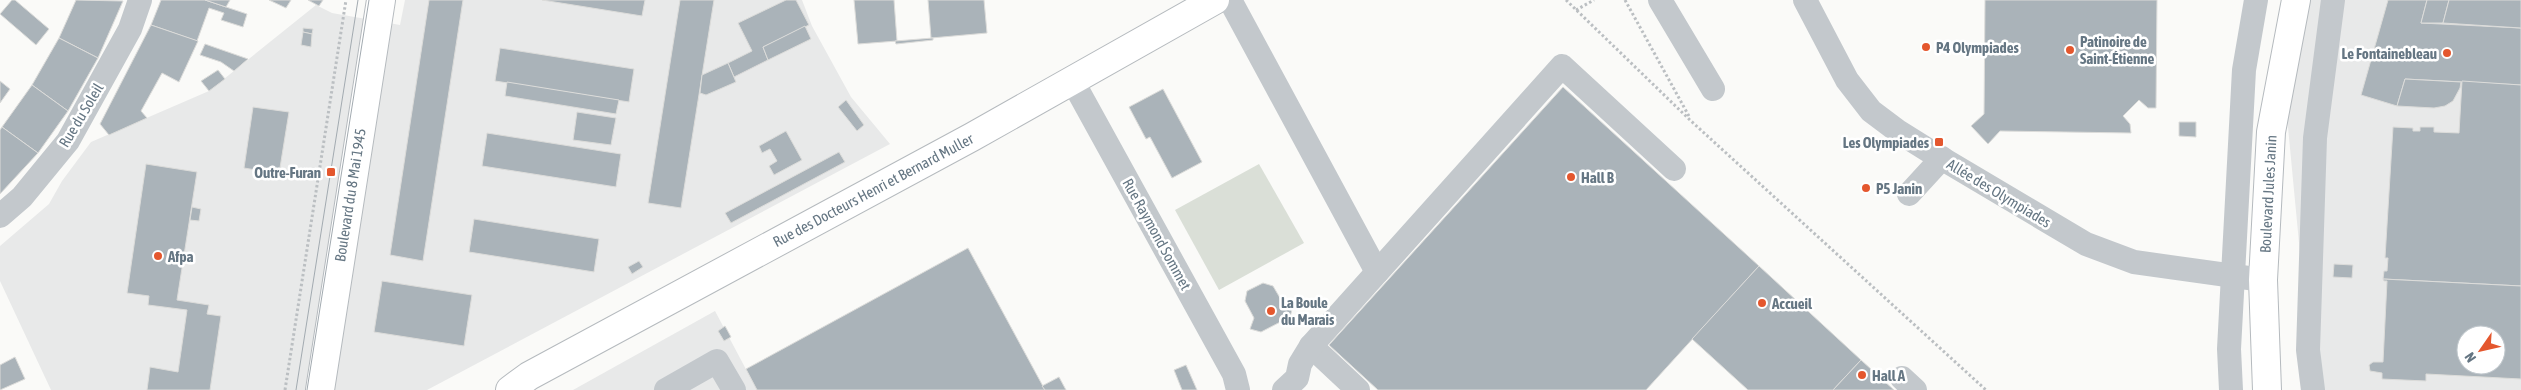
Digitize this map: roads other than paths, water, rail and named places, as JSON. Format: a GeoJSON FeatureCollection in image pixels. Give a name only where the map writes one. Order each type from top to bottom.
{"type":"FeatureCollection","features":[{"type":"Feature","properties":{"kind":"main road","name":"Boulevard du 8 Mai 1945"},"geometry":{"type":"LineString","coordinates":[[320,390],[381,0]]}},
{"type":"Feature","properties":{"kind":"main road","name":"Rue des Docteurs Henri et Bernard Muller"},"geometry":{"type":"LineString","coordinates":[[488,390],[519,383],[972,137],[1215,0]]}},
{"type":"Feature","properties":{"kind":"main road","name":"Boulevard Jules Janin"},"geometry":{"type":"LineString","coordinates":[[2267,390],[2263,280],[2271,132],[2296,0]]}},
{"type":"Feature","properties":{"kind":"street","name":"Rue du Soleil"},"geometry":{"type":"LineString","coordinates":[[0,216],[22,197],[68,141],[130,29],[140,0]]}},
{"type":"Feature","properties":{"kind":"street"},"geometry":{"type":"LineString","coordinates":[[1230,0],[1377,272]]}},
{"type":"Feature","properties":{"kind":"street"},"geometry":{"type":"LineString","coordinates":[[1660,0],[1713,89]]}},
{"type":"Feature","properties":{"kind":"street","name":"Allée des Olympiades"},"geometry":{"type":"LineString","coordinates":[[1805,0],[1847,80],[1871,111],[1899,132],[2086,244],[2134,262],[2263,280]]}},
{"type":"Feature","properties":{"kind":"street"},"geometry":{"type":"LineString","coordinates":[[2231,390],[2229,349],[2244,70],[2256,0]]}},
{"type":"Feature","properties":{"kind":"street"},"geometry":{"type":"LineString","coordinates":[[2314,390],[2308,350],[2316,138],[2333,0]]}},
{"type":"Feature","properties":{"kind":"street"},"geometry":{"type":"LineString","coordinates":[[1297,386],[1300,364],[1311,346],[1562,66],[1674,169]]}},
{"type":"Feature","properties":{"kind":"street","name":"Rue Raymond Sommet"},"geometry":{"type":"LineString","coordinates":[[1072,80],[1234,374],[1238,390]]}},
{"type":"Feature","properties":{"kind":"street"},"geometry":{"type":"LineString","coordinates":[[1909,194],[1942,158]]}},
{"type":"Feature","properties":{"kind":"street"},"geometry":{"type":"LineString","coordinates":[[1311,346],[1358,390]]}},
{"type":"Feature","properties":{"kind":"street"},"geometry":{"type":"LineString","coordinates":[[666,390],[717,361],[734,390]]}},
{"type":"Feature","properties":{"kind":"tram line"},"geometry":{"type":"LineString","coordinates":[[296,390],[358,0]]}},
{"type":"Feature","properties":{"kind":"tram line"},"geometry":{"type":"LineString","coordinates":[[307,390],[369,0]]}},
{"type":"Feature","properties":{"kind":"place","name":"P4 Olympiades"},"geometry":{"type":"Point","coordinates":[1926,47]}},
{"type":"Feature","properties":{"kind":"place","name":"Patinoire de Saint-Étienne"},"geometry":{"type":"Point","coordinates":[2070,50]}},
{"type":"Feature","properties":{"kind":"place","name":"Le Fontainebleau"},"geometry":{"type":"Point","coordinates":[2447,53]}},
{"type":"Feature","properties":{"kind":"place","name":"Les Olympiades"},"geometry":{"type":"Point","coordinates":[1939,142]}},
{"type":"Feature","properties":{"kind":"place","name":"Outre-Furan"},"geometry":{"type":"Point","coordinates":[331,172]}},
{"type":"Feature","properties":{"kind":"place","name":"Hall B"},"geometry":{"type":"Point","coordinates":[1571,177]}},
{"type":"Feature","properties":{"kind":"place","name":"P5 Janin"},"geometry":{"type":"Point","coordinates":[1866,188]}},
{"type":"Feature","properties":{"kind":"place","name":"Afpa"},"geometry":{"type":"Point","coordinates":[158,256]}},
{"type":"Feature","properties":{"kind":"place","name":"Accueil"},"geometry":{"type":"Point","coordinates":[1762,303]}},
{"type":"Feature","properties":{"kind":"place","name":"La Boule du Marais"},"geometry":{"type":"Point","coordinates":[1271,311]}},
{"type":"Feature","properties":{"kind":"place","name":"Hall A"},"geometry":{"type":"Point","coordinates":[1862,375]}}]}
